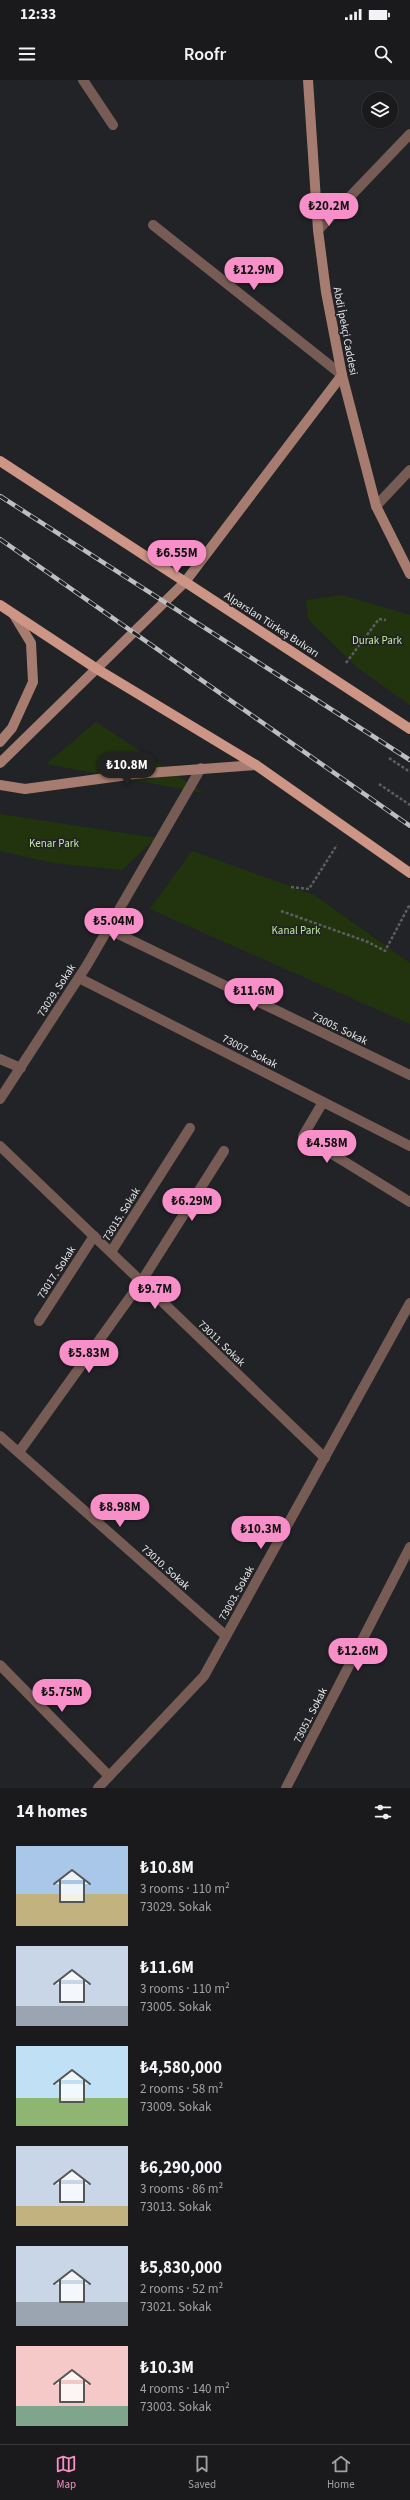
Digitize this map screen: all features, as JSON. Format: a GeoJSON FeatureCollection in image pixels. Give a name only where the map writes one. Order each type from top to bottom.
{"type":"FeatureCollection","features":[{"type":"Feature","properties":{"kind":"main road","name":"Abdi İpekçi Caddesi"},"geometry":{"type":"LineString","coordinates":[[308,80],[318,230],[326,292],[342,375],[376,506],[410,574]]}},
{"type":"Feature","properties":{"kind":"main road"},"geometry":{"type":"LineString","coordinates":[[0,763],[98,669],[185,582],[342,375]]}},
{"type":"Feature","properties":{"kind":"main road","name":"Alparslan Türkeş Bulvarı"},"geometry":{"type":"LineString","coordinates":[[0,461],[410,729]]}},
{"type":"Feature","properties":{"kind":"main road"},"geometry":{"type":"LineString","coordinates":[[0,605],[98,669],[256,766],[410,873]]}},
{"type":"Feature","properties":{"kind":"main road"},"geometry":{"type":"LineString","coordinates":[[0,742],[12,728],[33,682],[31,643],[14,615]]}},
{"type":"Feature","properties":{"kind":"main road"},"geometry":{"type":"LineString","coordinates":[[0,785],[25,789],[122,776],[201,768],[256,766]]}},
{"type":"Feature","properties":{"kind":"street"},"geometry":{"type":"LineString","coordinates":[[83,80],[113,125]]}},
{"type":"Feature","properties":{"kind":"street"},"geometry":{"type":"LineString","coordinates":[[318,230],[410,134]]}},
{"type":"Feature","properties":{"kind":"street"},"geometry":{"type":"LineString","coordinates":[[153,225],[342,375]]}},
{"type":"Feature","properties":{"kind":"street"},"geometry":{"type":"LineString","coordinates":[[376,506],[410,470]]}},
{"type":"Feature","properties":{"kind":"street","name":"73029. Sokak"},"geometry":{"type":"LineString","coordinates":[[0,1099],[79,978],[201,768]]}},
{"type":"Feature","properties":{"kind":"street","name":"73005. Sokak"},"geometry":{"type":"LineString","coordinates":[[108,929],[410,1075]]}},
{"type":"Feature","properties":{"kind":"street","name":"73007. Sokak"},"geometry":{"type":"LineString","coordinates":[[79,978],[410,1146]]}},
{"type":"Feature","properties":{"kind":"street"},"geometry":{"type":"LineString","coordinates":[[0,1060],[20,1068]]}},
{"type":"Feature","properties":{"kind":"street"},"geometry":{"type":"LineString","coordinates":[[323,1102],[303,1136],[410,1202]]}},
{"type":"Feature","properties":{"kind":"street","name":"73015. Sokak"},"geometry":{"type":"LineString","coordinates":[[111,1252],[190,1128]]}},
{"type":"Feature","properties":{"kind":"street","name":"73011. Sokak"},"geometry":{"type":"LineString","coordinates":[[0,1146],[324,1458]]}},
{"type":"Feature","properties":{"kind":"street"},"geometry":{"type":"LineString","coordinates":[[19,1452],[141,1282],[224,1151]]}},
{"type":"Feature","properties":{"kind":"street","name":"73017. Sokak"},"geometry":{"type":"LineString","coordinates":[[39,1321],[94,1236]]}},
{"type":"Feature","properties":{"kind":"street","name":"73003. Sokak"},"geometry":{"type":"LineString","coordinates":[[98,1788],[204,1676],[410,1303]]}},
{"type":"Feature","properties":{"kind":"street","name":"73010. Sokak"},"geometry":{"type":"LineString","coordinates":[[0,1436],[226,1636]]}},
{"type":"Feature","properties":{"kind":"street","name":"73051. Sokak"},"geometry":{"type":"LineString","coordinates":[[286,1788],[410,1547]]}},
{"type":"Feature","properties":{"kind":"street"},"geometry":{"type":"LineString","coordinates":[[0,1665],[109,1776]]}},
{"type":"Feature","properties":{"kind":"path"},"geometry":{"type":"LineString","coordinates":[[334,679],[379,619],[386,620]]}},
{"type":"Feature","properties":{"kind":"path"},"geometry":{"type":"LineString","coordinates":[[389,758],[410,772]]}},
{"type":"Feature","properties":{"kind":"path"},"geometry":{"type":"LineString","coordinates":[[379,784],[410,805]]}},
{"type":"Feature","properties":{"kind":"path"},"geometry":{"type":"LineString","coordinates":[[291,887],[308,889],[347,829]]}},
{"type":"Feature","properties":{"kind":"path"},"geometry":{"type":"LineString","coordinates":[[281,911],[368,942],[385,951],[410,904]]}},
{"type":"Feature","properties":{"kind":"green space","name":"Durak Park"},"geometry":{"type":"Polygon","coordinates":[[[342,595],[410,615],[410,705],[358,668],[308,619],[306,600],[342,595]]]}},
{"type":"Feature","properties":{"kind":"green space"},"geometry":{"type":"Polygon","coordinates":[[[96,722],[204,793],[46,764],[96,722]]]}},
{"type":"Feature","properties":{"kind":"green space","name":"Kenar Park"},"geometry":{"type":"Polygon","coordinates":[[[0,814],[156,838],[122,870],[53,863],[0,851],[0,814]]]}},
{"type":"Feature","properties":{"kind":"green space","name":"Kanal Park"},"geometry":{"type":"Polygon","coordinates":[[[192,851],[314,895],[410,963],[410,1024],[150,909],[192,851]]]}},
{"type":"Feature","properties":{"kind":"railway"},"geometry":{"type":"LineString","coordinates":[[0,496],[410,760]]}},
{"type":"Feature","properties":{"kind":"railway"},"geometry":{"type":"LineString","coordinates":[[0,539],[410,826]]}}]}
